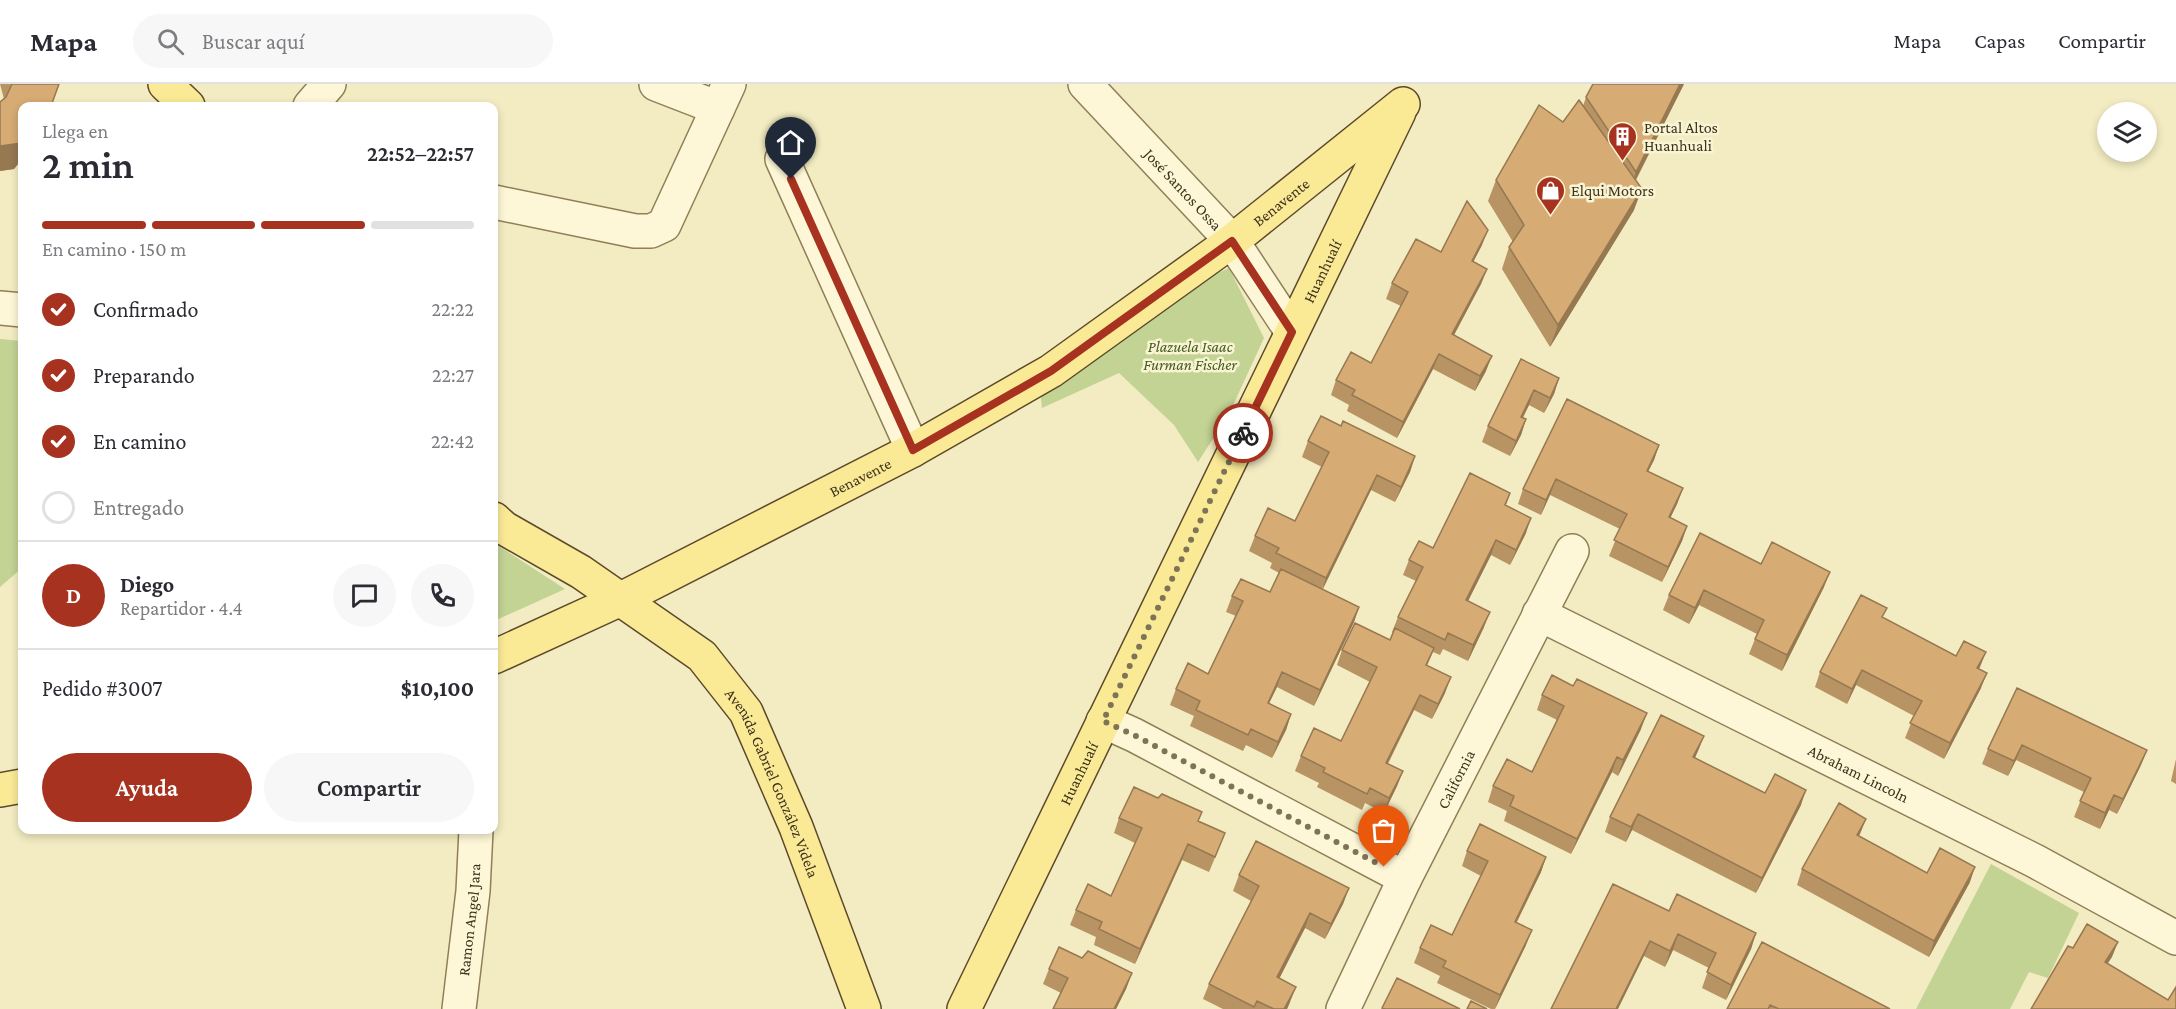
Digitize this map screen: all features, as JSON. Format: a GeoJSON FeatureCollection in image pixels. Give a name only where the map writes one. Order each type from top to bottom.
{"type":"FeatureCollection","features":[{"type":"Feature","properties":{"kind":"main road"},"geometry":{"type":"LineString","coordinates":[[165,84],[184,102]]}},
{"type":"Feature","properties":{"kind":"main road","name":"Benavente"},"geometry":{"type":"LineString","coordinates":[[498,655],[621,599],[913,450],[1051,371],[1232,241],[1408,94]]}},
{"type":"Feature","properties":{"kind":"main road","name":"Huanhualí"},"geometry":{"type":"LineString","coordinates":[[963,1009],[1408,94]]}},
{"type":"Feature","properties":{"kind":"main road","name":"Avenida Gabriel González Videla"},"geometry":{"type":"LineString","coordinates":[[498,523],[581,572],[702,656],[746,712],[796,827],[864,1009]]}},
{"type":"Feature","properties":{"kind":"main road"},"geometry":{"type":"LineString","coordinates":[[0,790],[18,787]]}},
{"type":"Feature","properties":{"kind":"street"},"geometry":{"type":"LineString","coordinates":[[313,102],[329,84]]}},
{"type":"Feature","properties":{"kind":"street"},"geometry":{"type":"LineString","coordinates":[[498,203],[635,231],[651,231],[664,225],[724,96],[656,84]]}},
{"type":"Feature","properties":{"kind":"street","name":"José Santos Ossa"},"geometry":{"type":"LineString","coordinates":[[1085,84],[1232,241],[1292,332]]}},
{"type":"Feature","properties":{"kind":"street"},"geometry":{"type":"LineString","coordinates":[[782,159],[913,450]]}},
{"type":"Feature","properties":{"kind":"street"},"geometry":{"type":"LineString","coordinates":[[0,308],[18,310]]}},
{"type":"Feature","properties":{"kind":"street","name":"California"},"geometry":{"type":"LineString","coordinates":[[1343,1009],[1405,878],[1572,550]]}},
{"type":"Feature","properties":{"kind":"street","name":"Abraham Lincoln"},"geometry":{"type":"LineString","coordinates":[[1539,615],[2035,861],[2176,938]]}},
{"type":"Feature","properties":{"kind":"street"},"geometry":{"type":"LineString","coordinates":[[1103,721],[1134,735],[1405,878]]}},
{"type":"Feature","properties":{"kind":"street","name":"Ramon Angel Jara"},"geometry":{"type":"LineString","coordinates":[[459,1009],[473,891],[476,834]]}},
{"type":"Feature","properties":{"kind":"green space","name":"Plazuela Isaac Furman Fischer"},"geometry":{"type":"Polygon","coordinates":[[[1229,268],[1264,338],[1229,414],[1198,462],[1174,425],[1119,373],[1042,408],[1039,377],[1182,288],[1229,268]]]}},
{"type":"Feature","properties":{"kind":"green space"},"geometry":{"type":"Polygon","coordinates":[[[0,339],[18,341],[18,571],[0,587],[0,339]]]}},
{"type":"Feature","properties":{"kind":"green space"},"geometry":{"type":"Polygon","coordinates":[[[498,546],[565,589],[498,619],[498,546]]]}},
{"type":"Feature","properties":{"kind":"green space"},"geometry":{"type":"Polygon","coordinates":[[[1991,864],[2079,913],[2048,978],[2029,972],[2010,1009],[1916,1009],[1991,864]]]}},
{"type":"Feature","properties":{"kind":"building"},"geometry":{"type":"Polygon","coordinates":[[[12,84],[59,84],[52,102],[18,102],[18,144],[0,146],[0,102],[6,97],[12,84]]]}},
{"type":"Feature","properties":{"kind":"building","name":"Portal Altos Huanhuali"},"geometry":{"type":"Polygon","coordinates":[[[1593,84],[1680,84],[1636,172],[1586,97],[1593,84]]]}},
{"type":"Feature","properties":{"kind":"building"},"geometry":{"type":"Polygon","coordinates":[[[1579,100],[1642,189],[1558,325],[1509,247],[1524,225],[1496,180],[1539,105],[1563,122],[1579,100]]]}},
{"type":"Feature","properties":{"kind":"building"},"geometry":{"type":"Polygon","coordinates":[[[1467,201],[1488,230],[1472,261],[1487,269],[1452,334],[1492,356],[1480,376],[1439,354],[1403,422],[1352,395],[1355,390],[1336,380],[1351,352],[1371,363],[1408,292],[1392,283],[1416,239],[1441,252],[1467,201]]]}},
{"type":"Feature","properties":{"kind":"building"},"geometry":{"type":"Polygon","coordinates":[[[1521,359],[1559,378],[1550,398],[1534,390],[1521,417],[1526,419],[1516,441],[1488,426],[1521,359]]]}},
{"type":"Feature","properties":{"kind":"building"},"geometry":{"type":"Polygon","coordinates":[[[1567,399],[1659,445],[1647,471],[1683,488],[1669,517],[1687,526],[1668,567],[1614,540],[1627,514],[1556,479],[1546,500],[1523,489],[1567,399]]]}},
{"type":"Feature","properties":{"kind":"building"},"geometry":{"type":"Polygon","coordinates":[[[1321,416],[1341,426],[1343,421],[1415,456],[1401,487],[1377,475],[1326,578],[1276,553],[1279,548],[1255,536],[1268,508],[1295,521],[1329,452],[1308,441],[1321,416]]]}},
{"type":"Feature","properties":{"kind":"building"},"geometry":{"type":"Polygon","coordinates":[[[1470,473],[1510,493],[1505,505],[1531,518],[1516,550],[1496,540],[1466,600],[1490,612],[1473,645],[1448,633],[1445,640],[1398,617],[1423,567],[1409,560],[1419,541],[1433,548],[1470,473]]]}},
{"type":"Feature","properties":{"kind":"building"},"geometry":{"type":"Polygon","coordinates":[[[1700,533],[1761,564],[1772,542],[1830,572],[1787,655],[1755,639],[1764,620],[1704,590],[1695,608],[1669,595],[1700,533]]]}},
{"type":"Feature","properties":{"kind":"building"},"geometry":{"type":"Polygon","coordinates":[[[1281,569],[1359,607],[1320,690],[1282,672],[1268,703],[1291,714],[1278,742],[1251,729],[1248,735],[1196,710],[1200,701],[1176,689],[1188,663],[1208,674],[1243,601],[1232,596],[1241,579],[1270,592],[1281,569]]]}},
{"type":"Feature","properties":{"kind":"building"},"geometry":{"type":"Polygon","coordinates":[[[1861,595],[1887,608],[1882,617],[1956,656],[1964,641],[1986,652],[1977,668],[1987,673],[1950,743],[1910,723],[1922,701],[1862,670],[1852,689],[1820,672],[1861,595]]]}},
{"type":"Feature","properties":{"kind":"building"},"geometry":{"type":"Polygon","coordinates":[[[1355,623],[1390,640],[1395,628],[1434,648],[1426,665],[1451,677],[1438,704],[1420,695],[1386,763],[1403,771],[1389,798],[1370,788],[1367,794],[1323,772],[1325,768],[1301,756],[1314,728],[1341,741],[1377,667],[1342,650],[1355,623]]]}},
{"type":"Feature","properties":{"kind":"building"},"geometry":{"type":"Polygon","coordinates":[[[1552,675],[1573,686],[1577,679],[1647,713],[1623,760],[1617,757],[1577,839],[1510,806],[1514,796],[1493,786],[1507,759],[1532,772],[1564,706],[1542,695],[1552,675]]]}},
{"type":"Feature","properties":{"kind":"building"},"geometry":{"type":"Polygon","coordinates":[[[2017,688],[2147,750],[2123,799],[2114,795],[2105,813],[2080,801],[2091,778],[2022,745],[2014,761],[1988,749],[2017,688]]]}},
{"type":"Feature","properties":{"kind":"building"},"geometry":{"type":"Polygon","coordinates":[[[1661,715],[1704,736],[1693,757],[1765,793],[1775,774],[1806,790],[1762,878],[1638,814],[1631,827],[1610,817],[1661,715]]]}},
{"type":"Feature","properties":{"kind":"building"},"geometry":{"type":"Polygon","coordinates":[[[1134,787],[1158,798],[1162,794],[1202,812],[1198,821],[1225,833],[1215,857],[1188,844],[1140,949],[1099,929],[1102,922],[1076,910],[1088,884],[1111,896],[1142,828],[1119,818],[1134,787]]]}},
{"type":"Feature","properties":{"kind":"building"},"geometry":{"type":"Polygon","coordinates":[[[1839,803],[1866,819],[1857,835],[1927,873],[1940,848],[1975,867],[1934,941],[1802,869],[1839,803]]]}},
{"type":"Feature","properties":{"kind":"building"},"geometry":{"type":"Polygon","coordinates":[[[1480,824],[1546,857],[1515,922],[1532,930],[1500,995],[1443,967],[1446,961],[1420,948],[1431,925],[1452,935],[1488,861],[1467,851],[1480,824]]]}},
{"type":"Feature","properties":{"kind":"building"},"geometry":{"type":"Polygon","coordinates":[[[1256,841],[1349,888],[1331,924],[1310,913],[1277,977],[1296,987],[1284,1009],[1274,1009],[1257,1001],[1254,1007],[1209,984],[1259,886],[1239,875],[1256,841]]]}},
{"type":"Feature","properties":{"kind":"building"},"geometry":{"type":"Polygon","coordinates":[[[1613,884],[1669,911],[1677,894],[1756,933],[1731,985],[1707,972],[1716,953],[1678,934],[1670,951],[1650,941],[1616,1009],[1551,1009],[1613,884]]]}},
{"type":"Feature","properties":{"kind":"building"},"geometry":{"type":"Polygon","coordinates":[[[2087,924],[2118,942],[2105,962],[2168,1000],[2176,987],[2176,1009],[2031,1009],[2068,946],[2073,948],[2087,924]]]}},
{"type":"Feature","properties":{"kind":"building"},"geometry":{"type":"Polygon","coordinates":[[[1762,942],[1890,1009],[1779,1009],[1770,1005],[1768,1009],[1727,1009],[1762,942]]]}},
{"type":"Feature","properties":{"kind":"building"},"geometry":{"type":"Polygon","coordinates":[[[1059,947],[1082,958],[1088,951],[1132,973],[1114,1009],[1053,1009],[1068,978],[1049,969],[1059,947]]]}},
{"type":"Feature","properties":{"kind":"building"},"geometry":{"type":"Polygon","coordinates":[[[1397,978],[1460,1009],[1382,1008],[1397,978]]]}},
{"type":"Feature","properties":{"kind":"building"},"geometry":{"type":"Polygon","coordinates":[[[1471,1001],[1487,1009],[1467,1009],[1471,1001]]]}},
{"type":"Feature","properties":{"kind":"way so far"},"geometry":{"type":"LineString","coordinates":[[1243,433],[1103,721],[1134,735],[1384,867]]}},
{"type":"Feature","properties":{"kind":"place","name":"Portal Altos Huanhuali"},"geometry":{"type":"Point","coordinates":[1623,162]}},
{"type":"Feature","properties":{"kind":"place","name":"Elqui Motors"},"geometry":{"type":"Point","coordinates":[1550,216]}},
{"type":"Feature","properties":{"kind":"route"},"geometry":{"type":"LineString","coordinates":[[791,179],[913,450],[1051,371],[1232,241],[1292,332],[1243,433]]}}]}
